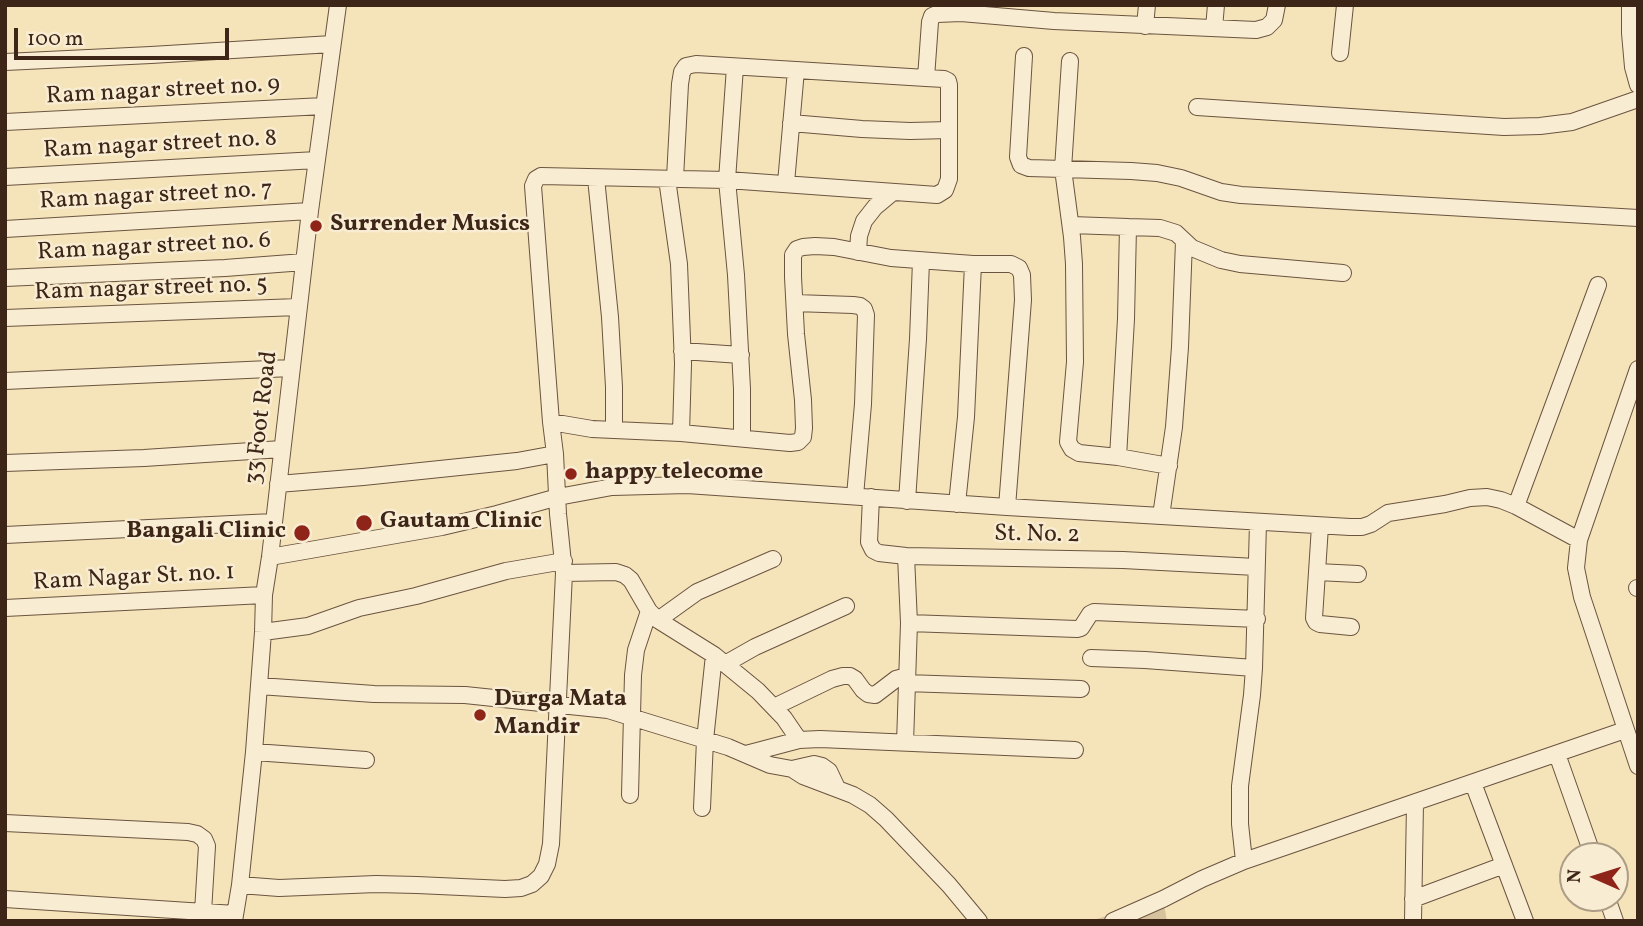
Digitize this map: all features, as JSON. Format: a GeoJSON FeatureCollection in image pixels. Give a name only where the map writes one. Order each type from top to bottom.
{"type":"FeatureCollection","features":[{"type":"Feature","properties":{"kind":"street","name":"33 Foot Road"},"geometry":{"type":"LineString","coordinates":[[234,918],[254,752],[264,595],[310,211],[338,5]]}},
{"type":"Feature","properties":{"kind":"street"},"geometry":{"type":"LineString","coordinates":[[1145,26],[1147,5]]}},
{"type":"Feature","properties":{"kind":"street"},"geometry":{"type":"LineString","coordinates":[[1214,28],[1216,5]]}},
{"type":"Feature","properties":{"kind":"street"},"geometry":{"type":"LineString","coordinates":[[926,78],[932,16],[961,9],[1145,26],[1256,30],[1267,27],[1273,20],[1277,5]]}},
{"type":"Feature","properties":{"kind":"street"},"geometry":{"type":"LineString","coordinates":[[1340,53],[1345,5]]}},
{"type":"Feature","properties":{"kind":"street"},"geometry":{"type":"LineString","coordinates":[[1630,5],[1633,67],[1638,85]]}},
{"type":"Feature","properties":{"kind":"street"},"geometry":{"type":"LineString","coordinates":[[5,62],[332,44]]}},
{"type":"Feature","properties":{"kind":"street"},"geometry":{"type":"LineString","coordinates":[[1024,56],[1018,157],[1021,165],[1029,168],[1157,173],[1221,192],[1241,195],[1638,218]]}},
{"type":"Feature","properties":{"kind":"street"},"geometry":{"type":"LineString","coordinates":[[1070,61],[1063,169],[1074,264],[1075,362],[1068,442],[1072,449],[1079,453],[1169,466]]}},
{"type":"Feature","properties":{"kind":"street"},"geometry":{"type":"LineString","coordinates":[[240,885],[279,888],[376,884],[521,888],[532,884],[541,876],[547,864],[551,844],[564,567],[533,186],[536,179],[541,176],[596,178],[671,178],[727,180],[937,195],[945,190],[949,180],[948,81],[696,64],[686,66],[681,72],[671,178],[679,264],[681,433]]}},
{"type":"Feature","properties":{"kind":"street"},"geometry":{"type":"LineString","coordinates":[[735,67],[727,180],[741,355],[742,438]]}},
{"type":"Feature","properties":{"kind":"street"},"geometry":{"type":"LineString","coordinates":[[786,183],[796,70]]}},
{"type":"Feature","properties":{"kind":"street"},"geometry":{"type":"LineString","coordinates":[[1197,107],[1504,127],[1572,122],[1638,99]]}},
{"type":"Feature","properties":{"kind":"street","name":"Ram nagar street no. 9"},"geometry":{"type":"LineString","coordinates":[[5,122],[324,106]]}},
{"type":"Feature","properties":{"kind":"street"},"geometry":{"type":"LineString","coordinates":[[791,123],[862,129],[948,130]]}},
{"type":"Feature","properties":{"kind":"street","name":"Ram nagar street no. 8"},"geometry":{"type":"LineString","coordinates":[[5,177],[317,160]]}},
{"type":"Feature","properties":{"kind":"street"},"geometry":{"type":"LineString","coordinates":[[596,178],[611,329],[614,430]]}},
{"type":"Feature","properties":{"kind":"street"},"geometry":{"type":"LineString","coordinates":[[858,252],[864,221],[875,207],[893,192]]}},
{"type":"Feature","properties":{"kind":"street","name":"Ram nagar street no. 7"},"geometry":{"type":"LineString","coordinates":[[5,229],[310,211]]}},
{"type":"Feature","properties":{"kind":"street"},"geometry":{"type":"LineString","coordinates":[[1071,225],[1160,229],[1176,233],[1192,248],[1221,260],[1343,273]]}},
{"type":"Feature","properties":{"kind":"street"},"geometry":{"type":"LineString","coordinates":[[1118,457],[1128,227]]}},
{"type":"Feature","properties":{"kind":"street"},"geometry":{"type":"LineString","coordinates":[[1161,516],[1174,427],[1184,241]]}},
{"type":"Feature","properties":{"kind":"street"},"geometry":{"type":"LineString","coordinates":[[551,422],[593,429],[798,442],[803,437],[803,400],[796,334],[793,256],[797,249],[815,246],[921,261],[1011,264],[1019,268],[1022,275],[1023,300],[1007,507]]}},
{"type":"Feature","properties":{"kind":"street"},"geometry":{"type":"LineString","coordinates":[[907,501],[921,261]]}},
{"type":"Feature","properties":{"kind":"street","name":"Ram nagar street no. 6"},"geometry":{"type":"LineString","coordinates":[[5,278],[304,262]]}},
{"type":"Feature","properties":{"kind":"street"},"geometry":{"type":"LineString","coordinates":[[957,504],[966,417],[973,264]]}},
{"type":"Feature","properties":{"kind":"street"},"geometry":{"type":"LineString","coordinates":[[1516,506],[1598,285]]}},
{"type":"Feature","properties":{"kind":"street"},"geometry":{"type":"LineString","coordinates":[[795,303],[860,306],[866,314],[863,497]]}},
{"type":"Feature","properties":{"kind":"street","name":"Ram nagar street no. 5"},"geometry":{"type":"LineString","coordinates":[[5,318],[298,307]]}},
{"type":"Feature","properties":{"kind":"street"},"geometry":{"type":"LineString","coordinates":[[682,351],[741,355]]}},
{"type":"Feature","properties":{"kind":"street"},"geometry":{"type":"LineString","coordinates":[[5,381],[292,368]]}},
{"type":"Feature","properties":{"kind":"street"},"geometry":{"type":"LineString","coordinates":[[1638,369],[1579,540],[1576,568],[1582,597],[1628,724],[1638,766]]}},
{"type":"Feature","properties":{"kind":"street"},"geometry":{"type":"LineString","coordinates":[[5,463],[282,449]]}},
{"type":"Feature","properties":{"kind":"street"},"geometry":{"type":"LineString","coordinates":[[278,484],[517,461],[555,454]]}},
{"type":"Feature","properties":{"kind":"street"},"geometry":{"type":"LineString","coordinates":[[270,557],[442,527],[558,497],[612,487],[687,485],[1258,523],[1362,527],[1388,513],[1487,497],[1516,506],[1579,540]]}},
{"type":"Feature","properties":{"kind":"street","name":"St. No. 2"},"geometry":{"type":"LineString","coordinates":[[863,497],[870,547],[879,553],[1256,567]]}},
{"type":"Feature","properties":{"kind":"street"},"geometry":{"type":"LineString","coordinates":[[5,535],[273,522]]}},
{"type":"Feature","properties":{"kind":"street"},"geometry":{"type":"LineString","coordinates":[[1244,861],[1240,786],[1254,668],[1258,523]]}},
{"type":"Feature","properties":{"kind":"street"},"geometry":{"type":"LineString","coordinates":[[1320,526],[1314,618],[1320,624],[1351,627]]}},
{"type":"Feature","properties":{"kind":"street"},"geometry":{"type":"LineString","coordinates":[[905,743],[909,624],[906,556]]}},
{"type":"Feature","properties":{"kind":"street"},"geometry":{"type":"LineString","coordinates":[[630,795],[636,650],[653,615],[697,592],[773,559]]}},
{"type":"Feature","properties":{"kind":"street"},"geometry":{"type":"LineString","coordinates":[[263,632],[308,626],[359,608],[506,571],[564,567],[616,572],[631,580],[653,615],[719,659],[758,691],[799,740]]}},
{"type":"Feature","properties":{"kind":"street"},"geometry":{"type":"LineString","coordinates":[[1317,572],[1358,574]]}},
{"type":"Feature","properties":{"kind":"street","name":"Ram Nagar St. no. 1"},"geometry":{"type":"LineString","coordinates":[[5,608],[264,595]]}},
{"type":"Feature","properties":{"kind":"street"},"geometry":{"type":"LineString","coordinates":[[719,659],[755,647],[846,606]]}},
{"type":"Feature","properties":{"kind":"street"},"geometry":{"type":"LineString","coordinates":[[909,624],[1077,629],[1081,628],[1094,612],[1257,620]]}},
{"type":"Feature","properties":{"kind":"street"},"geometry":{"type":"LineString","coordinates":[[1091,658],[1254,668]]}},
{"type":"Feature","properties":{"kind":"street"},"geometry":{"type":"LineString","coordinates":[[702,808],[705,740],[719,659]]}},
{"type":"Feature","properties":{"kind":"street"},"geometry":{"type":"LineString","coordinates":[[774,707],[843,676],[850,676],[868,694],[875,695],[896,679],[1081,689]]}},
{"type":"Feature","properties":{"kind":"street"},"geometry":{"type":"LineString","coordinates":[[259,686],[374,694],[465,695],[608,710],[705,740],[770,765],[792,769],[870,805],[949,886],[979,921]]}},
{"type":"Feature","properties":{"kind":"street"},"geometry":{"type":"LineString","coordinates":[[1113,921],[1244,861],[1557,754],[1628,724]]}},
{"type":"Feature","properties":{"kind":"street"},"geometry":{"type":"LineString","coordinates":[[747,754],[799,740],[820,739],[1075,750]]}},
{"type":"Feature","properties":{"kind":"street"},"geometry":{"type":"LineString","coordinates":[[814,764],[820,739]]}},
{"type":"Feature","properties":{"kind":"street"},"geometry":{"type":"LineString","coordinates":[[254,752],[366,760]]}},
{"type":"Feature","properties":{"kind":"street"},"geometry":{"type":"LineString","coordinates":[[1557,754],[1588,842]]}},
{"type":"Feature","properties":{"kind":"street"},"geometry":{"type":"LineString","coordinates":[[792,769],[814,764],[822,766],[829,771],[837,788]]}},
{"type":"Feature","properties":{"kind":"street"},"geometry":{"type":"LineString","coordinates":[[1474,783],[1525,921]]}},
{"type":"Feature","properties":{"kind":"street"},"geometry":{"type":"LineString","coordinates":[[1413,921],[1415,803]]}},
{"type":"Feature","properties":{"kind":"street"},"geometry":{"type":"LineString","coordinates":[[5,823],[198,834],[207,846],[192,915]]}},
{"type":"Feature","properties":{"kind":"street"},"geometry":{"type":"LineString","coordinates":[[1413,899],[1504,865]]}},
{"type":"Feature","properties":{"kind":"street"},"geometry":{"type":"LineString","coordinates":[[5,899],[234,918]]}},
{"type":"Feature","properties":{"kind":"shaded area"},"geometry":{"type":"Polygon","coordinates":[[[1163,899],[1167,921],[1090,921],[1163,899]]]}},
{"type":"Feature","properties":{"kind":"place","name":"Surrender Musics"},"geometry":{"type":"Point","coordinates":[316,226]}},
{"type":"Feature","properties":{"kind":"place","name":"happy telecome"},"geometry":{"type":"Point","coordinates":[571,474]}},
{"type":"Feature","properties":{"kind":"place","name":"Gautam Clinic"},"geometry":{"type":"Point","coordinates":[364,523]}},
{"type":"Feature","properties":{"kind":"place","name":"Bangali Clinic"},"geometry":{"type":"Point","coordinates":[302,533]}},
{"type":"Feature","properties":{"kind":"place","name":"Durga Mata Mandir"},"geometry":{"type":"Point","coordinates":[480,715]}}]}
